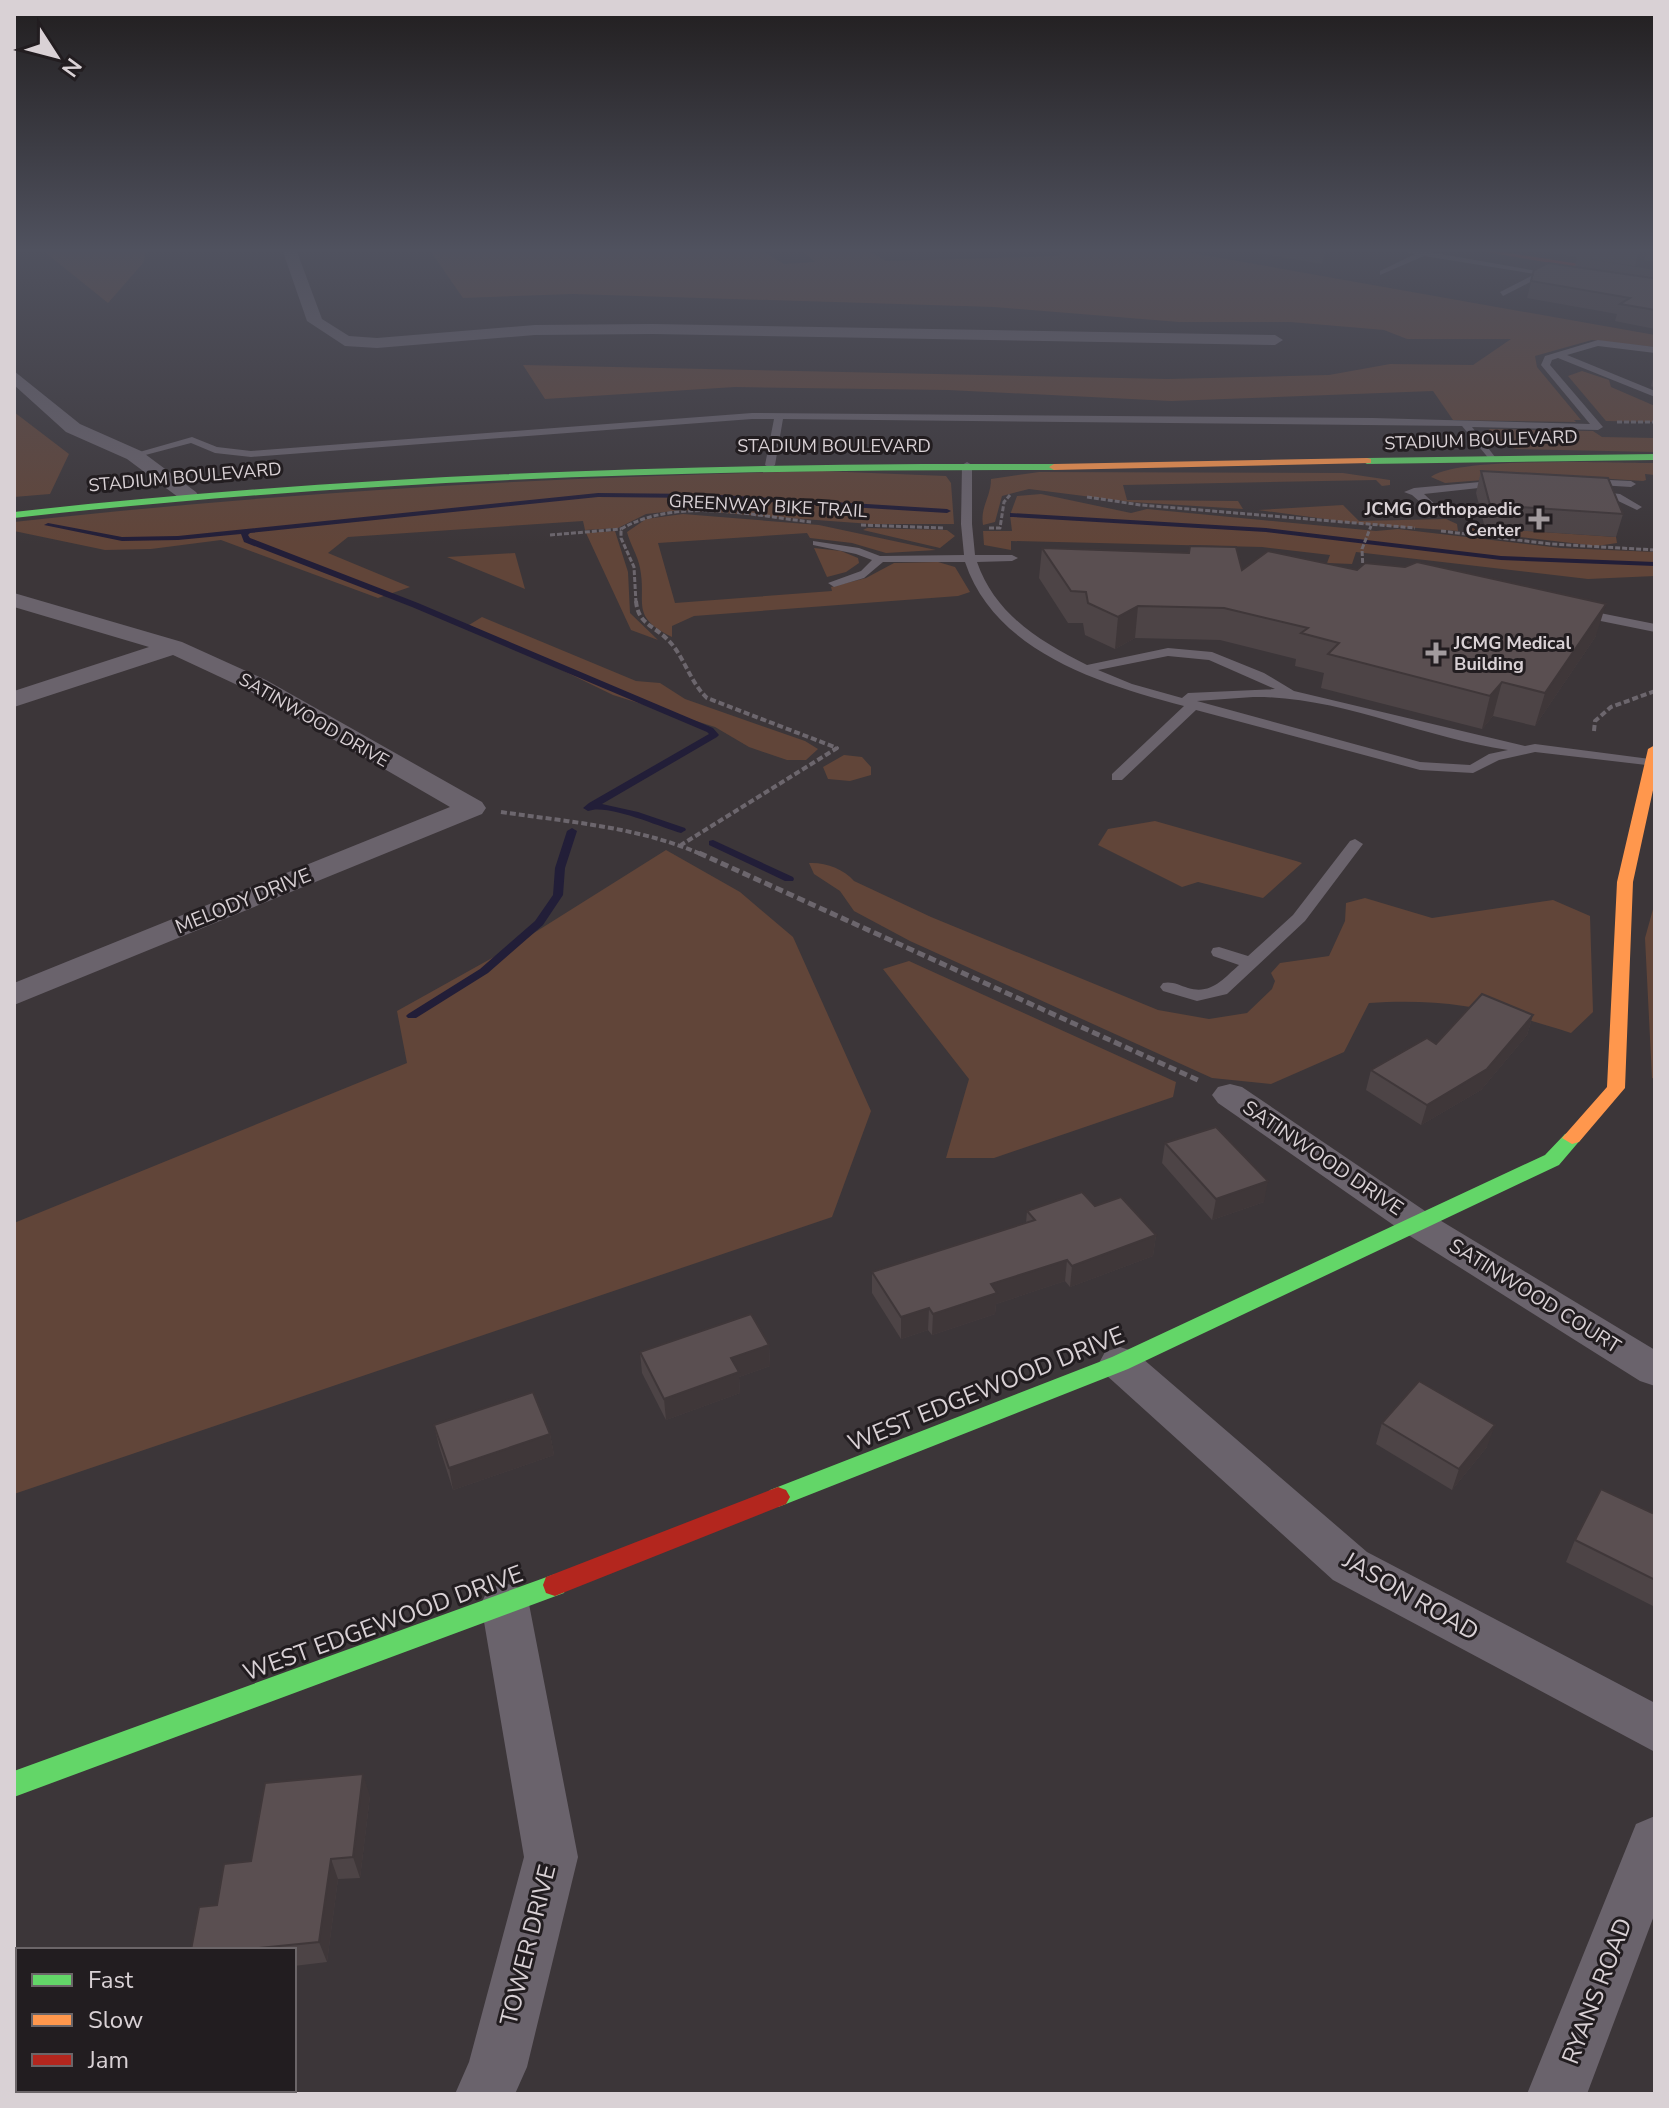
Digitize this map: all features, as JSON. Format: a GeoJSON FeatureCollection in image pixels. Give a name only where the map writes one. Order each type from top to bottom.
{"type":"FeatureCollection","features":[{"type":"Feature","properties":{"kind":"main road","name":"STADIUM BOULEVARD"},"geometry":{"type":"LineString","coordinates":[[14,515],[189,496],[495,473],[770,465],[1338,464],[1490,457],[1655,457]]}},
{"type":"Feature","properties":{"kind":"main road","name":"WEST EDGEWOOD DRIVE"},"geometry":{"type":"LineString","coordinates":[[14,1784],[505,1604],[1120,1363],[1552,1160],[1616,1088],[1625,882],[1652,756]]}},
{"type":"Feature","properties":{"kind":"street"},"geometry":{"type":"LineString","coordinates":[[14,376],[73,428],[134,455],[189,496]]}},
{"type":"Feature","properties":{"kind":"street","name":"SATINWOOD DRIVE"},"geometry":{"type":"LineString","coordinates":[[14,600],[174,647],[257,685],[472,808]]}},
{"type":"Feature","properties":{"kind":"street"},"geometry":{"type":"LineString","coordinates":[[14,699],[174,647]]}},
{"type":"Feature","properties":{"kind":"street","name":"MELODY DRIVE"},"geometry":{"type":"LineString","coordinates":[[14,995],[472,808]]}},
{"type":"Feature","properties":{"kind":"street","name":"SATINWOOD DRIVE"},"geometry":{"type":"LineString","coordinates":[[1230,1095],[1415,1222]]}},
{"type":"Feature","properties":{"kind":"street","name":"SATINWOOD COURT"},"geometry":{"type":"LineString","coordinates":[[1415,1222],[1655,1370]]}},
{"type":"Feature","properties":{"kind":"street","name":"JASON ROAD"},"geometry":{"type":"LineString","coordinates":[[1120,1363],[1350,1566],[1655,1729]]}},
{"type":"Feature","properties":{"kind":"street","name":"TOWER DRIVE"},"geometry":{"type":"LineString","coordinates":[[485,2094],[497,2067],[551,1857],[505,1604]]}},
{"type":"Feature","properties":{"kind":"street","name":"RYANS ROAD"},"geometry":{"type":"LineString","coordinates":[[1557,2094],[1655,1842]]}},
{"type":"Feature","properties":{"kind":"lane"},"geometry":{"type":"LineString","coordinates":[[134,455],[192,440],[215,450],[251,454],[779,417],[1598,427],[1545,365],[1548,358],[1582,347]]}},
{"type":"Feature","properties":{"kind":"lane"},"geometry":{"type":"LineString","coordinates":[[1634,347],[1655,350]]}},
{"type":"Feature","properties":{"kind":"lane"},"geometry":{"type":"LineString","coordinates":[[1557,354],[1655,394]]}},
{"type":"Feature","properties":{"kind":"lane"},"geometry":{"type":"LineString","coordinates":[[1554,373],[1589,367]]}},
{"type":"Feature","properties":{"kind":"lane"},"geometry":{"type":"LineString","coordinates":[[770,465],[779,417]]}},
{"type":"Feature","properties":{"kind":"lane"},"geometry":{"type":"LineString","coordinates":[[1465,424],[1490,457]]}},
{"type":"Feature","properties":{"kind":"lane"},"geometry":{"type":"LineString","coordinates":[[967,465],[969,557],[986,599],[1025,633],[1086,669],[1127,687],[1381,758],[1420,766],[1469,774],[1494,757],[1535,748]]}},
{"type":"Feature","properties":{"kind":"lane"},"geometry":{"type":"LineString","coordinates":[[1428,512],[1434,508],[1411,491],[1480,484],[1511,485]]}},
{"type":"Feature","properties":{"kind":"lane"},"geometry":{"type":"LineString","coordinates":[[1631,484],[1571,486],[1616,496],[1637,507]]}},
{"type":"Feature","properties":{"kind":"lane"},"geometry":{"type":"LineString","coordinates":[[817,543],[859,551],[879,559],[1012,558]]}},
{"type":"Feature","properties":{"kind":"lane"},"geometry":{"type":"LineString","coordinates":[[834,583],[861,576],[874,568],[879,559]]}},
{"type":"Feature","properties":{"kind":"lane"},"geometry":{"type":"LineString","coordinates":[[1568,610],[1655,628]]}},
{"type":"Feature","properties":{"kind":"lane"},"geometry":{"type":"LineString","coordinates":[[1086,669],[1151,652],[1201,651],[1237,663],[1295,695]]}},
{"type":"Feature","properties":{"kind":"lane"},"geometry":{"type":"LineString","coordinates":[[1157,695],[1201,697],[1263,691],[1295,695],[1458,737],[1535,748],[1652,756]]}},
{"type":"Feature","properties":{"kind":"lane"},"geometry":{"type":"LineString","coordinates":[[1117,777],[1194,704]]}},
{"type":"Feature","properties":{"kind":"lane"},"geometry":{"type":"LineString","coordinates":[[1169,987],[1197,996],[1221,990],[1299,918],[1355,844]]}},
{"type":"Feature","properties":{"kind":"lane"},"geometry":{"type":"LineString","coordinates":[[1219,952],[1250,963]]}},
{"type":"Feature","properties":{"kind":"path"},"geometry":{"type":"LineString","coordinates":[[987,528],[1000,528],[1004,502],[1016,492]]}},
{"type":"Feature","properties":{"kind":"path"},"geometry":{"type":"LineString","coordinates":[[1086,497],[1421,529]]}},
{"type":"Feature","properties":{"kind":"path","name":"GREENWAY BIKE TRAIL"},"geometry":{"type":"LineString","coordinates":[[550,535],[621,529],[649,516],[683,512],[822,523]]}},
{"type":"Feature","properties":{"kind":"path","name":"GREENWAY BIKE TRAIL"},"geometry":{"type":"LineString","coordinates":[[849,525],[945,528]]}},
{"type":"Feature","properties":{"kind":"path"},"geometry":{"type":"LineString","coordinates":[[1366,575],[1360,567],[1362,549],[1371,526]]}},
{"type":"Feature","properties":{"kind":"path"},"geometry":{"type":"LineString","coordinates":[[621,529],[621,538],[634,567],[637,613],[648,627],[668,639],[694,686],[707,698],[730,708],[837,748],[681,845]]}},
{"type":"Feature","properties":{"kind":"path"},"geometry":{"type":"LineString","coordinates":[[1433,530],[1567,545],[1655,550]]}},
{"type":"Feature","properties":{"kind":"path"},"geometry":{"type":"LineString","coordinates":[[1588,753],[1594,742],[1595,721],[1611,707],[1655,691]]}},
{"type":"Feature","properties":{"kind":"path"},"geometry":{"type":"LineString","coordinates":[[472,808],[623,830],[681,845],[1230,1095]]}},
{"type":"Feature","properties":{"kind":"shaded area"},"geometry":{"type":"Polygon","coordinates":[[[1499,347],[1566,347],[1535,356],[1537,367],[1581,420],[1453,420],[1433,391],[1171,401],[948,390],[735,387],[545,399],[523,365],[1168,379],[1329,375],[1390,364],[1473,365],[1499,347]]]}},
{"type":"Feature","properties":{"kind":"shaded area"},"geometry":{"type":"Polygon","coordinates":[[[1582,371],[1609,380],[1611,387],[1655,406],[1655,422],[1606,421],[1568,376],[1582,371]]]}},
{"type":"Feature","properties":{"kind":"shaded area"},"geometry":{"type":"Polygon","coordinates":[[[14,412],[69,454],[50,494],[14,497],[14,412]]]}},
{"type":"Feature","properties":{"kind":"shaded area"},"geometry":{"type":"Polygon","coordinates":[[[1490,429],[1593,431],[1602,437],[1655,438],[1655,452],[1516,449],[1498,444],[1484,433],[1490,429]]]}},
{"type":"Feature","properties":{"kind":"shaded area"},"geometry":{"type":"Polygon","coordinates":[[[1502,463],[1655,463],[1655,475],[1645,474],[1646,480],[1643,481],[1550,475],[1445,483],[1431,477],[1446,470],[1502,463]]]}},
{"type":"Feature","properties":{"kind":"shaded area"},"geometry":{"type":"Polygon","coordinates":[[[822,471],[946,476],[951,483],[954,524],[871,524],[683,510],[646,514],[618,528],[585,530],[583,521],[348,537],[328,553],[410,587],[378,598],[221,540],[151,549],[105,550],[14,531],[14,522],[317,494],[618,477],[822,471]]]}},
{"type":"Feature","properties":{"kind":"shaded area"},"geometry":{"type":"Polygon","coordinates":[[[1039,472],[1343,473],[1390,480],[1390,485],[1382,486],[1376,480],[1123,485],[1127,500],[1238,501],[1243,509],[1131,502],[1029,489],[1002,496],[995,522],[983,525],[991,479],[1039,472]]]}},
{"type":"Feature","properties":{"kind":"shaded area"},"geometry":{"type":"Polygon","coordinates":[[[1041,494],[1131,513],[1147,509],[1376,531],[1398,529],[1561,548],[1655,552],[1655,576],[1588,579],[1356,552],[1352,564],[1327,563],[1330,555],[1262,547],[1011,541],[1011,550],[984,545],[983,531],[1012,531],[1010,515],[1017,496],[1041,494]]]}},
{"type":"Feature","properties":{"kind":"shaded area"},"geometry":{"type":"Polygon","coordinates":[[[1343,505],[1359,521],[1446,519],[1457,524],[1458,531],[1362,524],[1258,510],[1343,505]]]}},
{"type":"Feature","properties":{"kind":"shaded area"},"geometry":{"type":"Polygon","coordinates":[[[683,514],[819,525],[936,550],[886,553],[852,543],[810,538],[807,533],[658,543],[675,603],[832,591],[831,587],[866,578],[894,563],[938,562],[955,567],[970,592],[958,596],[694,616],[672,626],[672,637],[650,622],[642,608],[640,568],[627,532],[646,519],[683,514]]]}},
{"type":"Feature","properties":{"kind":"shaded area"},"geometry":{"type":"Polygon","coordinates":[[[1469,523],[1482,524],[1483,528],[1616,537],[1617,543],[1597,546],[1469,531],[1469,523]]]}},
{"type":"Feature","properties":{"kind":"shaded area"},"geometry":{"type":"Polygon","coordinates":[[[863,530],[947,530],[955,536],[940,548],[863,530]]]}},
{"type":"Feature","properties":{"kind":"shaded area"},"geometry":{"type":"Polygon","coordinates":[[[615,531],[628,572],[630,613],[658,640],[631,630],[586,533],[615,531]]]}},
{"type":"Feature","properties":{"kind":"shaded area"},"geometry":{"type":"Polygon","coordinates":[[[814,548],[841,551],[858,558],[859,563],[846,572],[827,577],[814,548]]]}},
{"type":"Feature","properties":{"kind":"shaded area"},"geometry":{"type":"Polygon","coordinates":[[[515,553],[525,589],[447,557],[515,553]]]}},
{"type":"Feature","properties":{"kind":"shaded area"},"geometry":{"type":"Polygon","coordinates":[[[482,617],[636,681],[660,683],[685,699],[805,741],[818,749],[806,760],[787,760],[749,747],[715,727],[613,695],[469,625],[482,617]]]}},
{"type":"Feature","properties":{"kind":"shaded area"},"geometry":{"type":"Polygon","coordinates":[[[844,755],[862,757],[871,767],[871,775],[850,781],[828,779],[823,767],[844,755]]]}},
{"type":"Feature","properties":{"kind":"shaded area"},"geometry":{"type":"Polygon","coordinates":[[[1155,821],[1302,863],[1263,898],[1198,882],[1182,887],[1098,845],[1108,829],[1155,821]]]}},
{"type":"Feature","properties":{"kind":"shaded area"},"geometry":{"type":"Polygon","coordinates":[[[666,850],[740,892],[793,937],[871,1111],[832,1217],[14,1494],[14,1223],[407,1063],[397,1011],[510,948],[666,850]]]}},
{"type":"Feature","properties":{"kind":"shaded area"},"geometry":{"type":"Polygon","coordinates":[[[809,863],[834,867],[854,881],[931,917],[1158,1010],[1209,1019],[1247,1013],[1272,989],[1275,981],[1271,973],[1280,963],[1329,956],[1345,921],[1346,903],[1365,898],[1432,918],[1553,900],[1590,916],[1593,1012],[1571,1033],[1472,1007],[1423,1002],[1369,1003],[1344,1052],[1271,1084],[1212,1078],[910,941],[854,911],[840,891],[814,874],[809,863]]]}},
{"type":"Feature","properties":{"kind":"shaded area"},"geometry":{"type":"Polygon","coordinates":[[[1655,902],[1655,1079],[1652,1078],[1645,938],[1655,902]]]}},
{"type":"Feature","properties":{"kind":"shaded area"},"geometry":{"type":"Polygon","coordinates":[[[909,961],[1176,1082],[1173,1097],[994,1158],[946,1158],[969,1079],[883,969],[909,961]]]}},
{"type":"Feature","properties":{"kind":"building"},"geometry":{"type":"Polygon","coordinates":[[[1481,471],[1608,478],[1623,514],[1490,505],[1481,471]]]}},
{"type":"Feature","properties":{"kind":"building"},"geometry":{"type":"Polygon","coordinates":[[[1190,546],[1236,547],[1242,570],[1268,551],[1357,570],[1365,563],[1405,567],[1417,562],[1606,604],[1545,693],[1502,682],[1490,696],[1328,654],[1339,643],[1301,633],[1308,628],[1224,608],[1138,606],[1118,617],[1088,603],[1086,592],[1071,591],[1042,548],[1189,553],[1190,546]]]}},
{"type":"Feature","properties":{"kind":"building"},"geometry":{"type":"Polygon","coordinates":[[[1482,994],[1533,1015],[1487,1069],[1427,1105],[1371,1070],[1427,1038],[1436,1044],[1482,994]]]}},
{"type":"Feature","properties":{"kind":"building"},"geometry":{"type":"Polygon","coordinates":[[[1216,1127],[1268,1181],[1216,1199],[1165,1143],[1216,1127]]]}},
{"type":"Feature","properties":{"kind":"building"},"geometry":{"type":"Polygon","coordinates":[[[1082,1192],[1095,1206],[1121,1197],[1156,1235],[1072,1266],[1067,1260],[991,1284],[997,1293],[933,1314],[929,1308],[901,1317],[872,1272],[1035,1220],[1027,1211],[1082,1192]]]}},
{"type":"Feature","properties":{"kind":"building"},"geometry":{"type":"Polygon","coordinates":[[[751,1314],[769,1345],[731,1358],[739,1372],[664,1399],[640,1352],[751,1314]]]}},
{"type":"Feature","properties":{"kind":"building"},"geometry":{"type":"Polygon","coordinates":[[[1419,1381],[1495,1425],[1459,1469],[1382,1423],[1419,1381]]]}},
{"type":"Feature","properties":{"kind":"building"},"geometry":{"type":"Polygon","coordinates":[[[533,1392],[550,1434],[449,1468],[434,1425],[533,1392]]]}},
{"type":"Feature","properties":{"kind":"building"},"geometry":{"type":"Polygon","coordinates":[[[1601,1489],[1652,1513],[1655,1506],[1655,1580],[1575,1540],[1601,1489]]]}},
{"type":"Feature","properties":{"kind":"building"},"geometry":{"type":"Polygon","coordinates":[[[363,1774],[353,1857],[331,1859],[319,1942],[259,1948],[191,1948],[199,1907],[217,1905],[224,1864],[251,1861],[265,1783],[363,1774]]]}},
{"type":"Feature","properties":{"kind":"building"},"geometry":{"type":"Polygon","coordinates":[[[296,2092],[302,2094],[160,2094],[296,2092]]]}},
{"type":"Feature","properties":{"kind":"waterway"},"geometry":{"type":"LineString","coordinates":[[247,531],[598,495],[704,496],[947,511]]}},
{"type":"Feature","properties":{"kind":"waterway"},"geometry":{"type":"LineString","coordinates":[[1013,515],[1266,530],[1501,558],[1655,564]]}},
{"type":"Feature","properties":{"kind":"waterway"},"geometry":{"type":"LineString","coordinates":[[48,525],[122,539],[178,538],[247,531]]}},
{"type":"Feature","properties":{"kind":"waterway"},"geometry":{"type":"LineString","coordinates":[[247,531],[244,535],[247,540],[415,605],[710,730],[714,735],[593,805]]}},
{"type":"Feature","properties":{"kind":"waterway"},"geometry":{"type":"LineString","coordinates":[[588,808],[593,805]]}},
{"type":"Feature","properties":{"kind":"waterway"},"geometry":{"type":"LineString","coordinates":[[593,805],[635,814],[681,830]]}},
{"type":"Feature","properties":{"kind":"waterway"},"geometry":{"type":"LineString","coordinates":[[412,1016],[484,971],[539,923],[558,895],[560,868],[572,831]]}},
{"type":"Feature","properties":{"kind":"waterway"},"geometry":{"type":"LineString","coordinates":[[713,843],[789,879]]}},
{"type":"Feature","properties":{"kind":"traffic: fast"},"geometry":{"type":"LineString","coordinates":[[1367,461],[1655,457]]}},
{"type":"Feature","properties":{"kind":"traffic: fast"},"geometry":{"type":"LineString","coordinates":[[14,515],[274,489],[403,480],[663,470],[1054,467]]}},
{"type":"Feature","properties":{"kind":"traffic: fast"},"geometry":{"type":"LineString","coordinates":[[778,1497],[1120,1363],[1552,1160],[1572,1138]]}},
{"type":"Feature","properties":{"kind":"traffic: fast"},"geometry":{"type":"LineString","coordinates":[[14,1784],[555,1585]]}},
{"type":"Feature","properties":{"kind":"traffic: slow"},"geometry":{"type":"LineString","coordinates":[[1054,467],[1367,461]]}},
{"type":"Feature","properties":{"kind":"traffic: slow"},"geometry":{"type":"LineString","coordinates":[[1572,1138],[1616,1088],[1625,882],[1655,749]]}},
{"type":"Feature","properties":{"kind":"traffic: jam"},"geometry":{"type":"LineString","coordinates":[[555,1585],[778,1497]]}},
{"type":"Feature","properties":{"kind":"place","name":"JCMG Orthopaedic Center"},"geometry":{"type":"Point","coordinates":[1539,519]}},
{"type":"Feature","properties":{"kind":"place","name":"JCMG Medical Building"},"geometry":{"type":"Point","coordinates":[1436,653]}}]}
